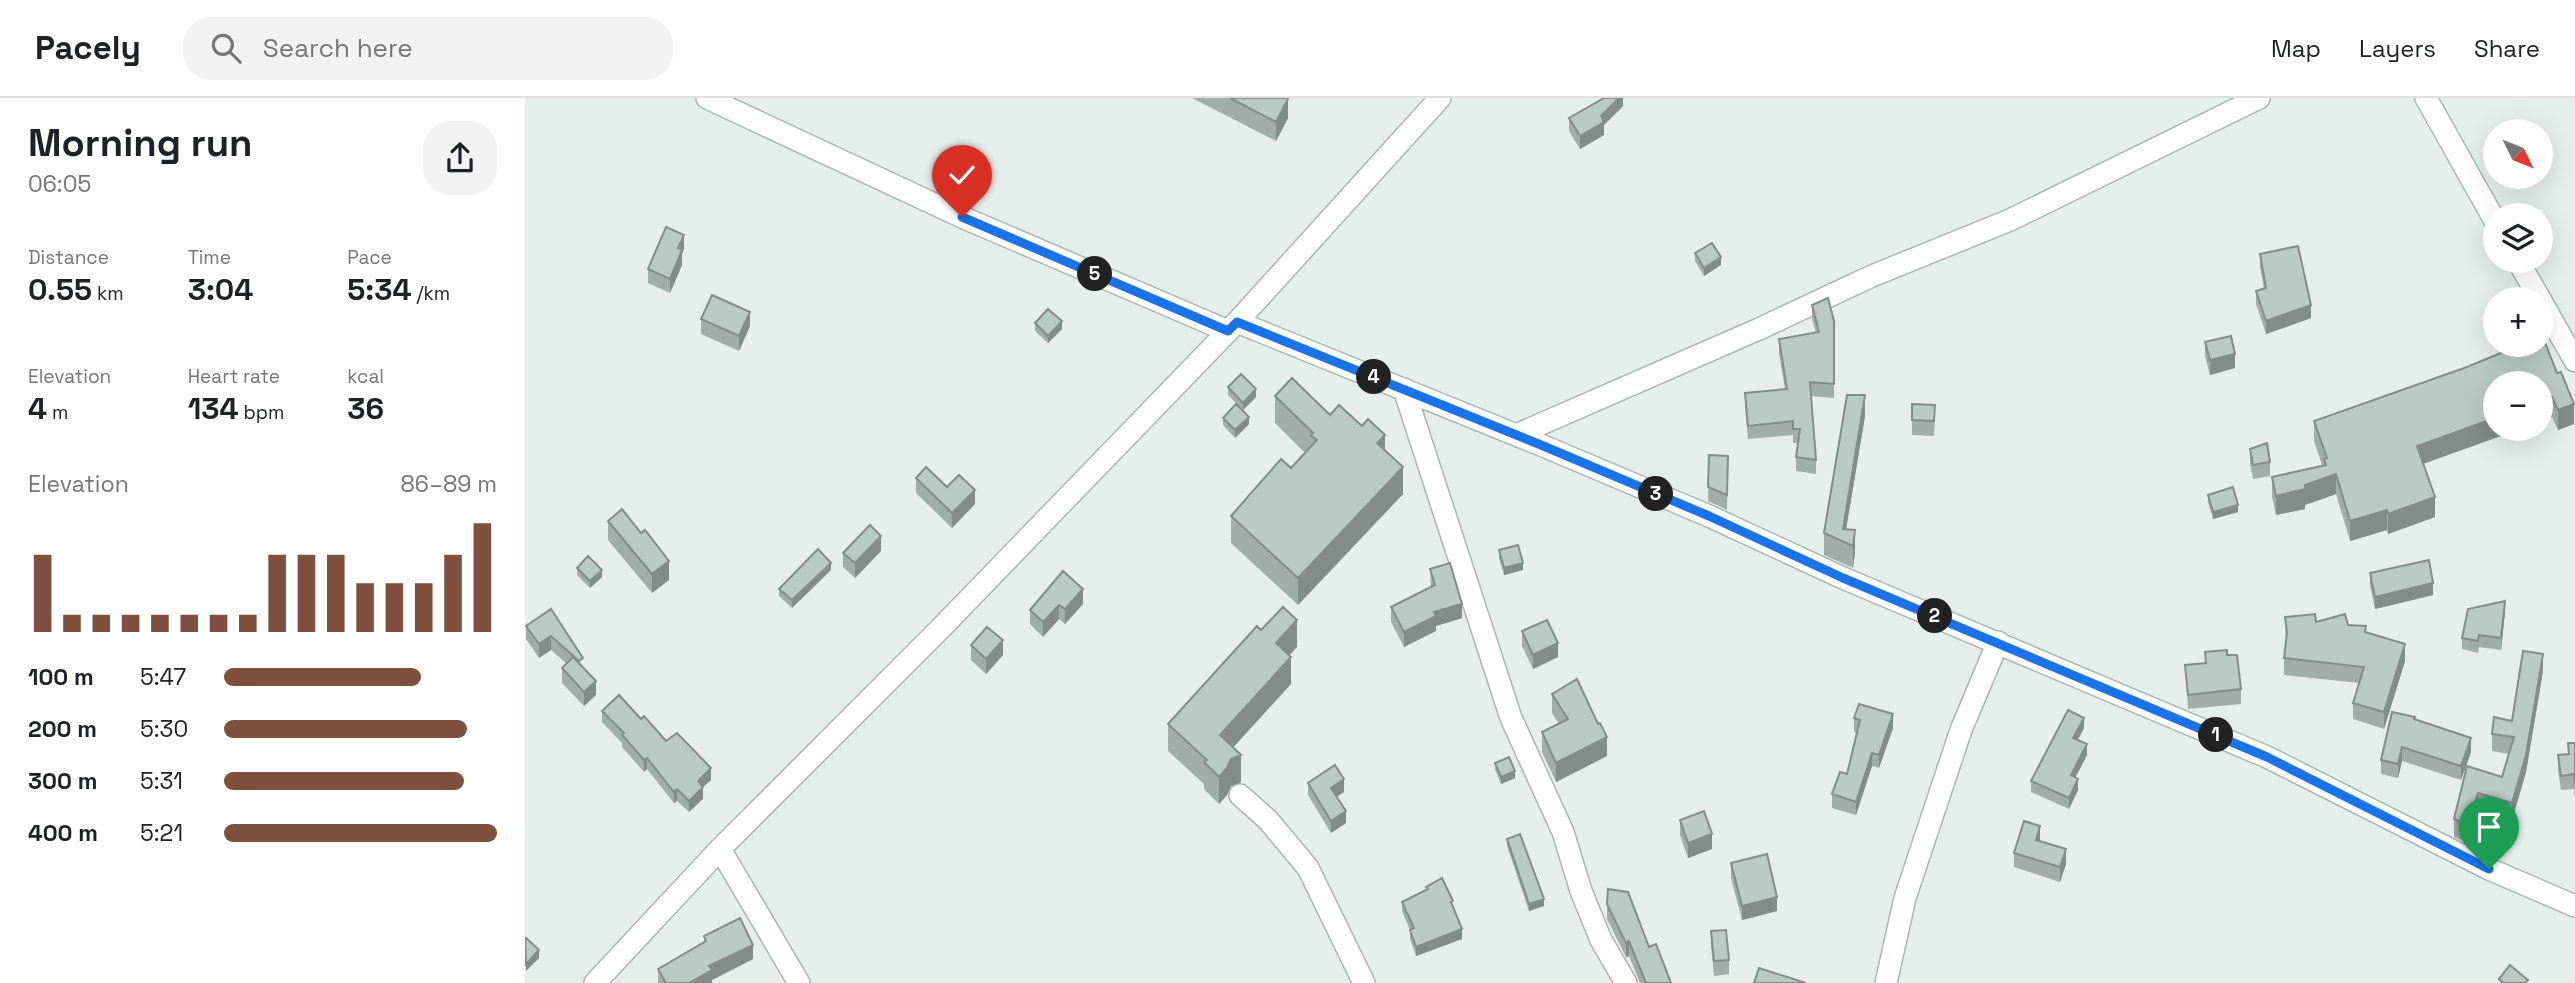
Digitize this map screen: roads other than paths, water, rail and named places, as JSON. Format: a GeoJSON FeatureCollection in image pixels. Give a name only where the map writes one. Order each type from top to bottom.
{"type":"FeatureCollection","features":[{"type":"Feature","properties":{"kind":"street"},"geometry":{"type":"LineString","coordinates":[[707,98],[962,217],[1233,326],[1405,389],[1517,435],[1709,516],[1843,578],[2267,757],[2489,869],[2575,906]]}},
{"type":"Feature","properties":{"kind":"street"},"geometry":{"type":"LineString","coordinates":[[595,983],[720,849],[941,628],[1233,326],[1440,98]]}},
{"type":"Feature","properties":{"kind":"street"},"geometry":{"type":"LineString","coordinates":[[1517,435],[1759,329],[1872,276],[2010,219],[2259,98]]}},
{"type":"Feature","properties":{"kind":"street"},"geometry":{"type":"LineString","coordinates":[[2426,98],[2485,203]]}},
{"type":"Feature","properties":{"kind":"street"},"geometry":{"type":"LineString","coordinates":[[2553,323],[2575,361]]}},
{"type":"Feature","properties":{"kind":"street"},"geometry":{"type":"LineString","coordinates":[[1405,389],[1511,718],[1563,832],[1581,891],[1601,940],[1626,983]]}},
{"type":"Feature","properties":{"kind":"street"},"geometry":{"type":"LineString","coordinates":[[1886,983],[1905,898],[1961,730],[1998,642]]}},
{"type":"Feature","properties":{"kind":"street"},"geometry":{"type":"LineString","coordinates":[[1240,795],[1268,820],[1308,869],[1364,983]]}},
{"type":"Feature","properties":{"kind":"street"},"geometry":{"type":"LineString","coordinates":[[720,849],[799,983]]}}]}
